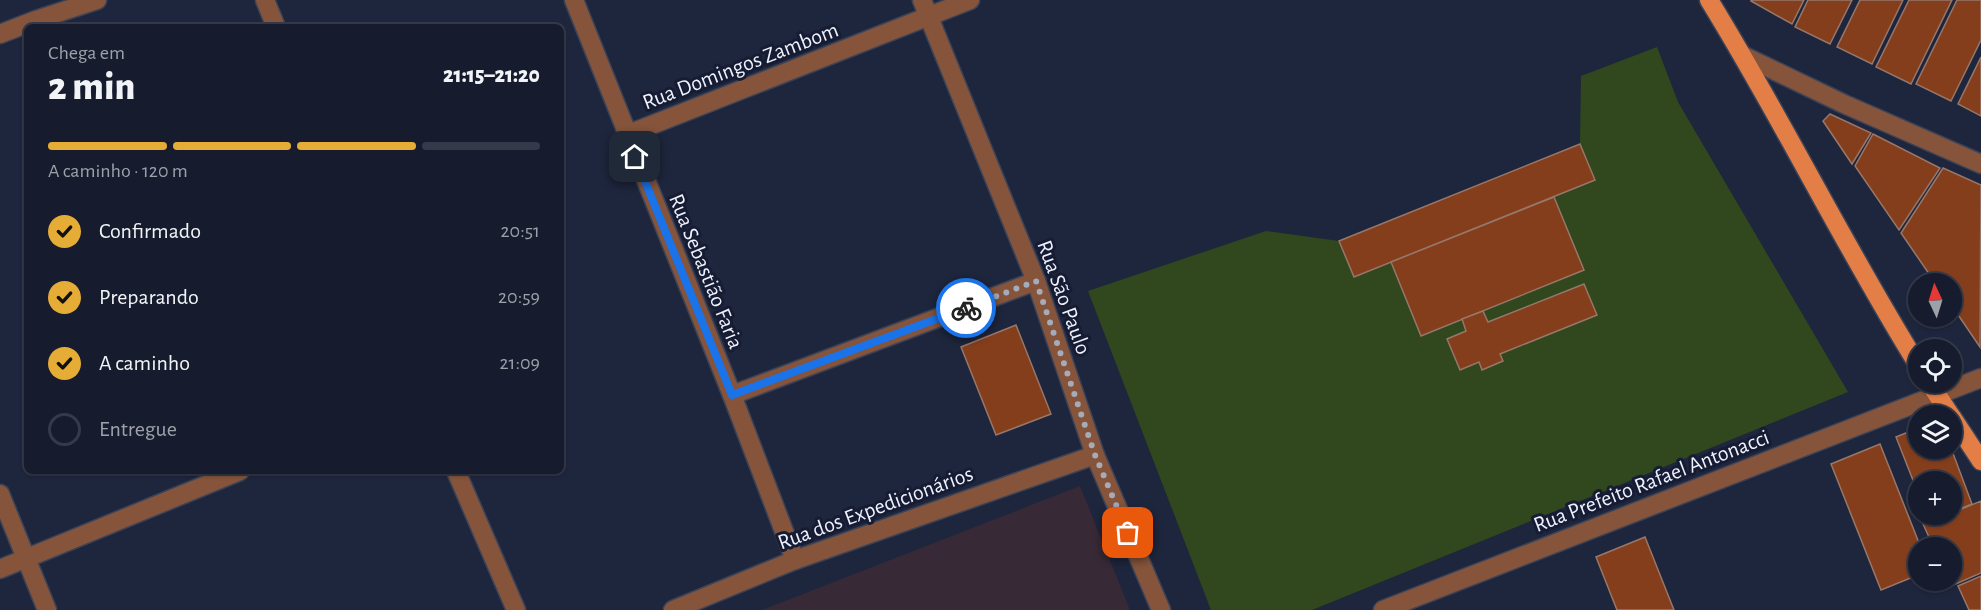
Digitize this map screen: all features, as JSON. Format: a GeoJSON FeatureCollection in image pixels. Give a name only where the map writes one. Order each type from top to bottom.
{"type":"FeatureCollection","features":[{"type":"Feature","properties":{"kind":"main road"},"geometry":{"type":"LineString","coordinates":[[1709,0],[1744,56],[1883,309],[1908,349]]}},
{"type":"Feature","properties":{"kind":"main road"},"geometry":{"type":"LineString","coordinates":[[1962,432],[1981,461]]}},
{"type":"Feature","properties":{"kind":"street"},"geometry":{"type":"LineString","coordinates":[[26,24],[98,0]]}},
{"type":"Feature","properties":{"kind":"street"},"geometry":{"type":"LineString","coordinates":[[265,0],[275,24]]}},
{"type":"Feature","properties":{"kind":"street","name":"Rua Sebastião Faria"},"geometry":{"type":"LineString","coordinates":[[574,0],[626,135],[732,395],[795,560]]}},
{"type":"Feature","properties":{"kind":"street","name":"Rua São Paulo"},"geometry":{"type":"LineString","coordinates":[[922,0],[1036,281],[1095,455],[1161,610]]}},
{"type":"Feature","properties":{"kind":"street","name":"Rua Domingos Zambom"},"geometry":{"type":"LineString","coordinates":[[626,135],[970,0]]}},
{"type":"Feature","properties":{"kind":"street"},"geometry":{"type":"LineString","coordinates":[[0,34],[24,25]]}},
{"type":"Feature","properties":{"kind":"street"},"geometry":{"type":"LineString","coordinates":[[1744,56],[1844,104],[1981,164]]}},
{"type":"Feature","properties":{"kind":"street"},"geometry":{"type":"LineString","coordinates":[[732,395],[1036,281]]}},
{"type":"Feature","properties":{"kind":"street","name":"Rua Prefeito Rafael Antonacci"},"geometry":{"type":"LineString","coordinates":[[1962,382],[1981,378]]}},
{"type":"Feature","properties":{"kind":"street","name":"Rua Prefeito Rafael Antonacci"},"geometry":{"type":"LineString","coordinates":[[1383,610],[1923,393]]}},
{"type":"Feature","properties":{"kind":"street","name":"Rua dos Expedicionários"},"geometry":{"type":"LineString","coordinates":[[673,610],[795,560],[1095,455]]}},
{"type":"Feature","properties":{"kind":"street"},"geometry":{"type":"LineString","coordinates":[[0,569],[233,474]]}},
{"type":"Feature","properties":{"kind":"street"},"geometry":{"type":"LineString","coordinates":[[457,474],[516,610]]}},
{"type":"Feature","properties":{"kind":"street"},"geometry":{"type":"LineString","coordinates":[[0,494],[47,610]]}},
{"type":"Feature","properties":{"kind":"shaded area"},"geometry":{"type":"Polygon","coordinates":[[[1080,486],[1130,610],[762,610],[1080,486]]]}},
{"type":"Feature","properties":{"kind":"green space"},"geometry":{"type":"Polygon","coordinates":[[[1657,47],[1678,102],[1848,392],[1312,610],[1211,610],[1088,291],[1266,231],[1339,241],[1354,277],[1391,262],[1421,336],[1462,319],[1466,331],[1447,339],[1460,370],[1479,362],[1483,370],[1503,361],[1500,354],[1596,315],[1583,284],[1488,322],[1483,311],[1583,270],[1554,197],[1595,180],[1580,144],[1581,76],[1657,47]]]}},
{"type":"Feature","properties":{"kind":"building"},"geometry":{"type":"Polygon","coordinates":[[[1751,0],[1804,0],[1792,24],[1751,0]]]}},
{"type":"Feature","properties":{"kind":"building"},"geometry":{"type":"Polygon","coordinates":[[[1808,0],[1852,0],[1830,44],[1795,27],[1808,0]]]}},
{"type":"Feature","properties":{"kind":"building"},"geometry":{"type":"Polygon","coordinates":[[[1860,0],[1903,0],[1872,64],[1837,47],[1860,0]]]}},
{"type":"Feature","properties":{"kind":"building"},"geometry":{"type":"Polygon","coordinates":[[[1909,0],[1952,0],[1911,84],[1876,67],[1909,0]]]}},
{"type":"Feature","properties":{"kind":"building"},"geometry":{"type":"Polygon","coordinates":[[[1957,0],[1981,0],[1981,40],[1951,101],[1916,84],[1957,0]]]}},
{"type":"Feature","properties":{"kind":"building"},"geometry":{"type":"Polygon","coordinates":[[[1981,57],[1981,116],[1958,104],[1981,57]]]}},
{"type":"Feature","properties":{"kind":"building"},"geometry":{"type":"Polygon","coordinates":[[[1830,114],[1871,133],[1852,164],[1823,121],[1830,114]]]}},
{"type":"Feature","properties":{"kind":"building"},"geometry":{"type":"Polygon","coordinates":[[[1873,134],[1940,168],[1899,230],[1855,166],[1873,134]]]}},
{"type":"Feature","properties":{"kind":"building"},"geometry":{"type":"Polygon","coordinates":[[[1580,144],[1595,180],[1354,277],[1339,241],[1580,144]]]}},
{"type":"Feature","properties":{"kind":"building"},"geometry":{"type":"Polygon","coordinates":[[[1943,168],[1981,185],[1980,347],[1962,321],[1962,273],[1928,273],[1901,233],[1943,168]]]}},
{"type":"Feature","properties":{"kind":"building"},"geometry":{"type":"Polygon","coordinates":[[[1554,197],[1584,270],[1421,336],[1391,262],[1554,197]]]}},
{"type":"Feature","properties":{"kind":"building"},"geometry":{"type":"Polygon","coordinates":[[[1584,284],[1597,315],[1500,354],[1503,361],[1482,370],[1479,362],[1460,370],[1447,339],[1466,331],[1462,319],[1483,311],[1488,322],[1584,284]]]}},
{"type":"Feature","properties":{"kind":"building"},"geometry":{"type":"Polygon","coordinates":[[[1016,325],[1051,414],[996,435],[961,347],[1016,325]]]}},
{"type":"Feature","properties":{"kind":"building"},"geometry":{"type":"Polygon","coordinates":[[[1908,432],[1908,459],[1955,459],[1960,471],[1909,471],[1896,437],[1908,432]]]}},
{"type":"Feature","properties":{"kind":"building"},"geometry":{"type":"Polygon","coordinates":[[[1880,444],[1908,515],[1908,525],[1912,525],[1917,537],[1908,537],[1908,579],[1881,590],[1831,464],[1880,444]]]}},
{"type":"Feature","properties":{"kind":"building"},"geometry":{"type":"Polygon","coordinates":[[[1962,477],[1972,504],[1962,508],[1962,477]]]}},
{"type":"Feature","properties":{"kind":"building"},"geometry":{"type":"Polygon","coordinates":[[[1981,501],[1981,573],[1962,581],[1962,537],[1929,537],[1923,525],[1962,525],[1962,509],[1981,501]]]}},
{"type":"Feature","properties":{"kind":"building"},"geometry":{"type":"Polygon","coordinates":[[[1645,537],[1674,610],[1617,610],[1596,557],[1645,537]]]}},
{"type":"Feature","properties":{"kind":"building"},"geometry":{"type":"Polygon","coordinates":[[[1981,576],[1981,610],[1969,610],[1960,591],[1962,584],[1981,576]]]}},
{"type":"Feature","properties":{"kind":"way so far"},"geometry":{"type":"LineString","coordinates":[[966,308],[1036,281],[1095,455],[1128,533]]}},
{"type":"Feature","properties":{"kind":"route"},"geometry":{"type":"LineString","coordinates":[[635,157],[732,395],[966,308]]}}]}
